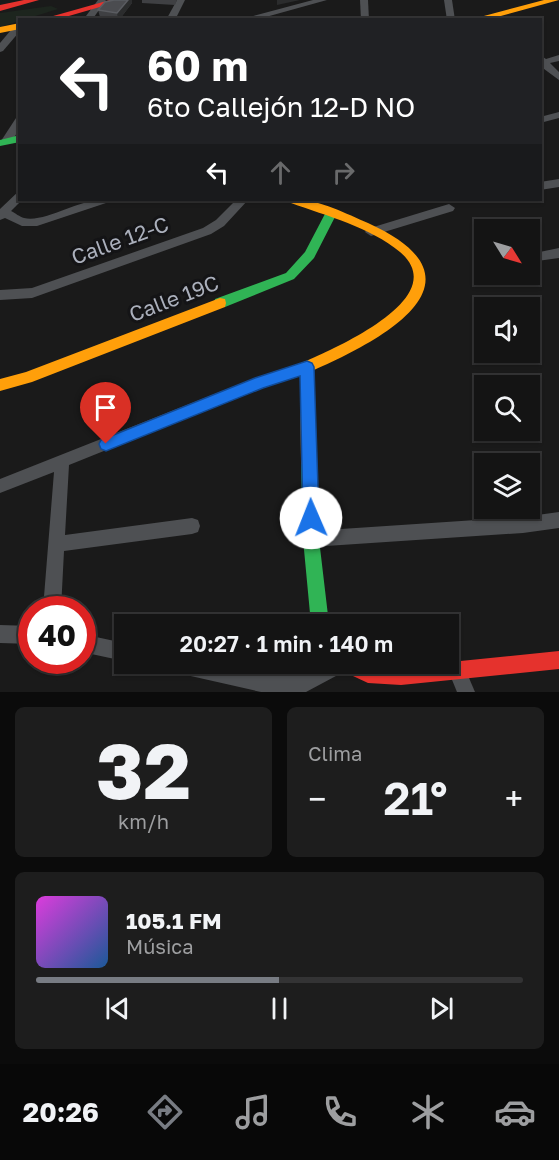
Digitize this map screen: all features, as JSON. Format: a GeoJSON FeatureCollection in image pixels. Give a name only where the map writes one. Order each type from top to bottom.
{"type":"FeatureCollection","features":[{"type":"Feature","properties":{"kind":"street"},"geometry":{"type":"LineString","coordinates":[[0,8],[34,0]]}},
{"type":"Feature","properties":{"kind":"street"},"geometry":{"type":"LineString","coordinates":[[50,18],[100,3],[120,0]]}},
{"type":"Feature","properties":{"kind":"street"},"geometry":{"type":"LineString","coordinates":[[171,18],[181,0]]}},
{"type":"Feature","properties":{"kind":"street"},"geometry":{"type":"LineString","coordinates":[[250,18],[323,0]]}},
{"type":"Feature","properties":{"kind":"street"},"geometry":{"type":"LineString","coordinates":[[364,0],[365,18]]}},
{"type":"Feature","properties":{"kind":"street"},"geometry":{"type":"LineString","coordinates":[[448,0],[451,18]]}},
{"type":"Feature","properties":{"kind":"street"},"geometry":{"type":"LineString","coordinates":[[498,17],[555,0]]}},
{"type":"Feature","properties":{"kind":"street"},"geometry":{"type":"LineString","coordinates":[[89,18],[100,3]]}},
{"type":"Feature","properties":{"kind":"street"},"geometry":{"type":"LineString","coordinates":[[0,30],[18,26]]}},
{"type":"Feature","properties":{"kind":"street"},"geometry":{"type":"LineString","coordinates":[[0,49],[18,27]]}},
{"type":"Feature","properties":{"kind":"street"},"geometry":{"type":"LineString","coordinates":[[542,61],[559,58]]}},
{"type":"Feature","properties":{"kind":"street"},"geometry":{"type":"LineString","coordinates":[[542,62],[559,77]]}},
{"type":"Feature","properties":{"kind":"street"},"geometry":{"type":"LineString","coordinates":[[542,119],[559,115]]}},
{"type":"Feature","properties":{"kind":"street"},"geometry":{"type":"LineString","coordinates":[[8,141],[18,124]]}},
{"type":"Feature","properties":{"kind":"street"},"geometry":{"type":"LineString","coordinates":[[542,186],[559,183]]}},
{"type":"Feature","properties":{"kind":"street"},"geometry":{"type":"LineString","coordinates":[[18,196],[1,214],[22,222],[37,222],[99,201]]}},
{"type":"Feature","properties":{"kind":"street","name":"Calle 12-C"},"geometry":{"type":"LineString","coordinates":[[0,295],[32,293],[207,231],[220,222],[241,201]]}},
{"type":"Feature","properties":{"kind":"street"},"geometry":{"type":"LineString","coordinates":[[0,486],[346,350],[382,327],[408,306],[423,286],[423,273],[414,259],[371,232],[331,213],[298,201]]}},
{"type":"Feature","properties":{"kind":"street"},"geometry":{"type":"LineString","coordinates":[[371,232],[449,208]]}},
{"type":"Feature","properties":{"kind":"street","name":"Calle 19C"},"geometry":{"type":"LineString","coordinates":[[0,385],[27,378],[290,276],[305,264],[315,250],[331,213]]}},
{"type":"Feature","properties":{"kind":"street"},"geometry":{"type":"LineString","coordinates":[[540,256],[559,253]]}},
{"type":"Feature","properties":{"kind":"street"},"geometry":{"type":"LineString","coordinates":[[307,367],[311,539],[319,614]]}},
{"type":"Feature","properties":{"kind":"street"},"geometry":{"type":"LineString","coordinates":[[53,596],[62,462]]}},
{"type":"Feature","properties":{"kind":"street"},"geometry":{"type":"LineString","coordinates":[[311,539],[524,525],[559,520]]}},
{"type":"Feature","properties":{"kind":"street"},"geometry":{"type":"LineString","coordinates":[[57,544],[192,526]]}},
{"type":"Feature","properties":{"kind":"street"},"geometry":{"type":"LineString","coordinates":[[0,634],[18,635]]}},
{"type":"Feature","properties":{"kind":"street"},"geometry":{"type":"LineString","coordinates":[[96,646],[114,650]]}},
{"type":"Feature","properties":{"kind":"street"},"geometry":{"type":"LineString","coordinates":[[459,670],[559,660]]}},
{"type":"Feature","properties":{"kind":"street"},"geometry":{"type":"LineString","coordinates":[[222,674],[270,685],[303,684],[323,674]]}},
{"type":"Feature","properties":{"kind":"street"},"geometry":{"type":"LineString","coordinates":[[369,674],[401,676],[420,674]]}},
{"type":"Feature","properties":{"kind":"street"},"geometry":{"type":"LineString","coordinates":[[459,674],[466,692]]}},
{"type":"Feature","properties":{"kind":"shaded area"},"geometry":{"type":"Polygon","coordinates":[[[51,6],[58,9],[29,18],[18,18],[18,21],[0,27],[0,13],[51,6]]]}},
{"type":"Feature","properties":{"kind":"building"},"geometry":{"type":"Polygon","coordinates":[[[128,0],[117,13],[98,10],[105,2],[128,0]]]}},
{"type":"Feature","properties":{"kind":"traffic: fast"},"geometry":{"type":"LineString","coordinates":[[0,143],[18,138]]}},
{"type":"Feature","properties":{"kind":"traffic: fast"},"geometry":{"type":"LineString","coordinates":[[220,303],[290,276],[310,255],[331,213]]}},
{"type":"Feature","properties":{"kind":"traffic: fast"},"geometry":{"type":"LineString","coordinates":[[309,463],[311,539],[319,614]]}},
{"type":"Feature","properties":{"kind":"traffic: slow"},"geometry":{"type":"LineString","coordinates":[[481,18],[555,0]]}},
{"type":"Feature","properties":{"kind":"traffic: slow"},"geometry":{"type":"LineString","coordinates":[[0,30],[18,26]]}},
{"type":"Feature","properties":{"kind":"traffic: slow"},"geometry":{"type":"LineString","coordinates":[[298,201],[359,224],[392,240],[414,259],[420,277],[416,294],[404,311],[364,339],[307,367],[309,463]]}},
{"type":"Feature","properties":{"kind":"traffic: slow"},"geometry":{"type":"LineString","coordinates":[[0,385],[27,378],[220,303]]}},
{"type":"Feature","properties":{"kind":"traffic: jam"},"geometry":{"type":"LineString","coordinates":[[0,8],[35,0]]}},
{"type":"Feature","properties":{"kind":"traffic: jam"},"geometry":{"type":"LineString","coordinates":[[51,18],[120,0]]}},
{"type":"Feature","properties":{"kind":"traffic: jam"},"geometry":{"type":"LineString","coordinates":[[459,670],[559,660]]}},
{"type":"Feature","properties":{"kind":"traffic: jam"},"geometry":{"type":"LineString","coordinates":[[368,674],[401,676],[421,674]]}},
{"type":"Feature","properties":{"kind":"route"},"geometry":{"type":"LineString","coordinates":[[106,444],[260,382],[307,367],[311,518]]}}]}
